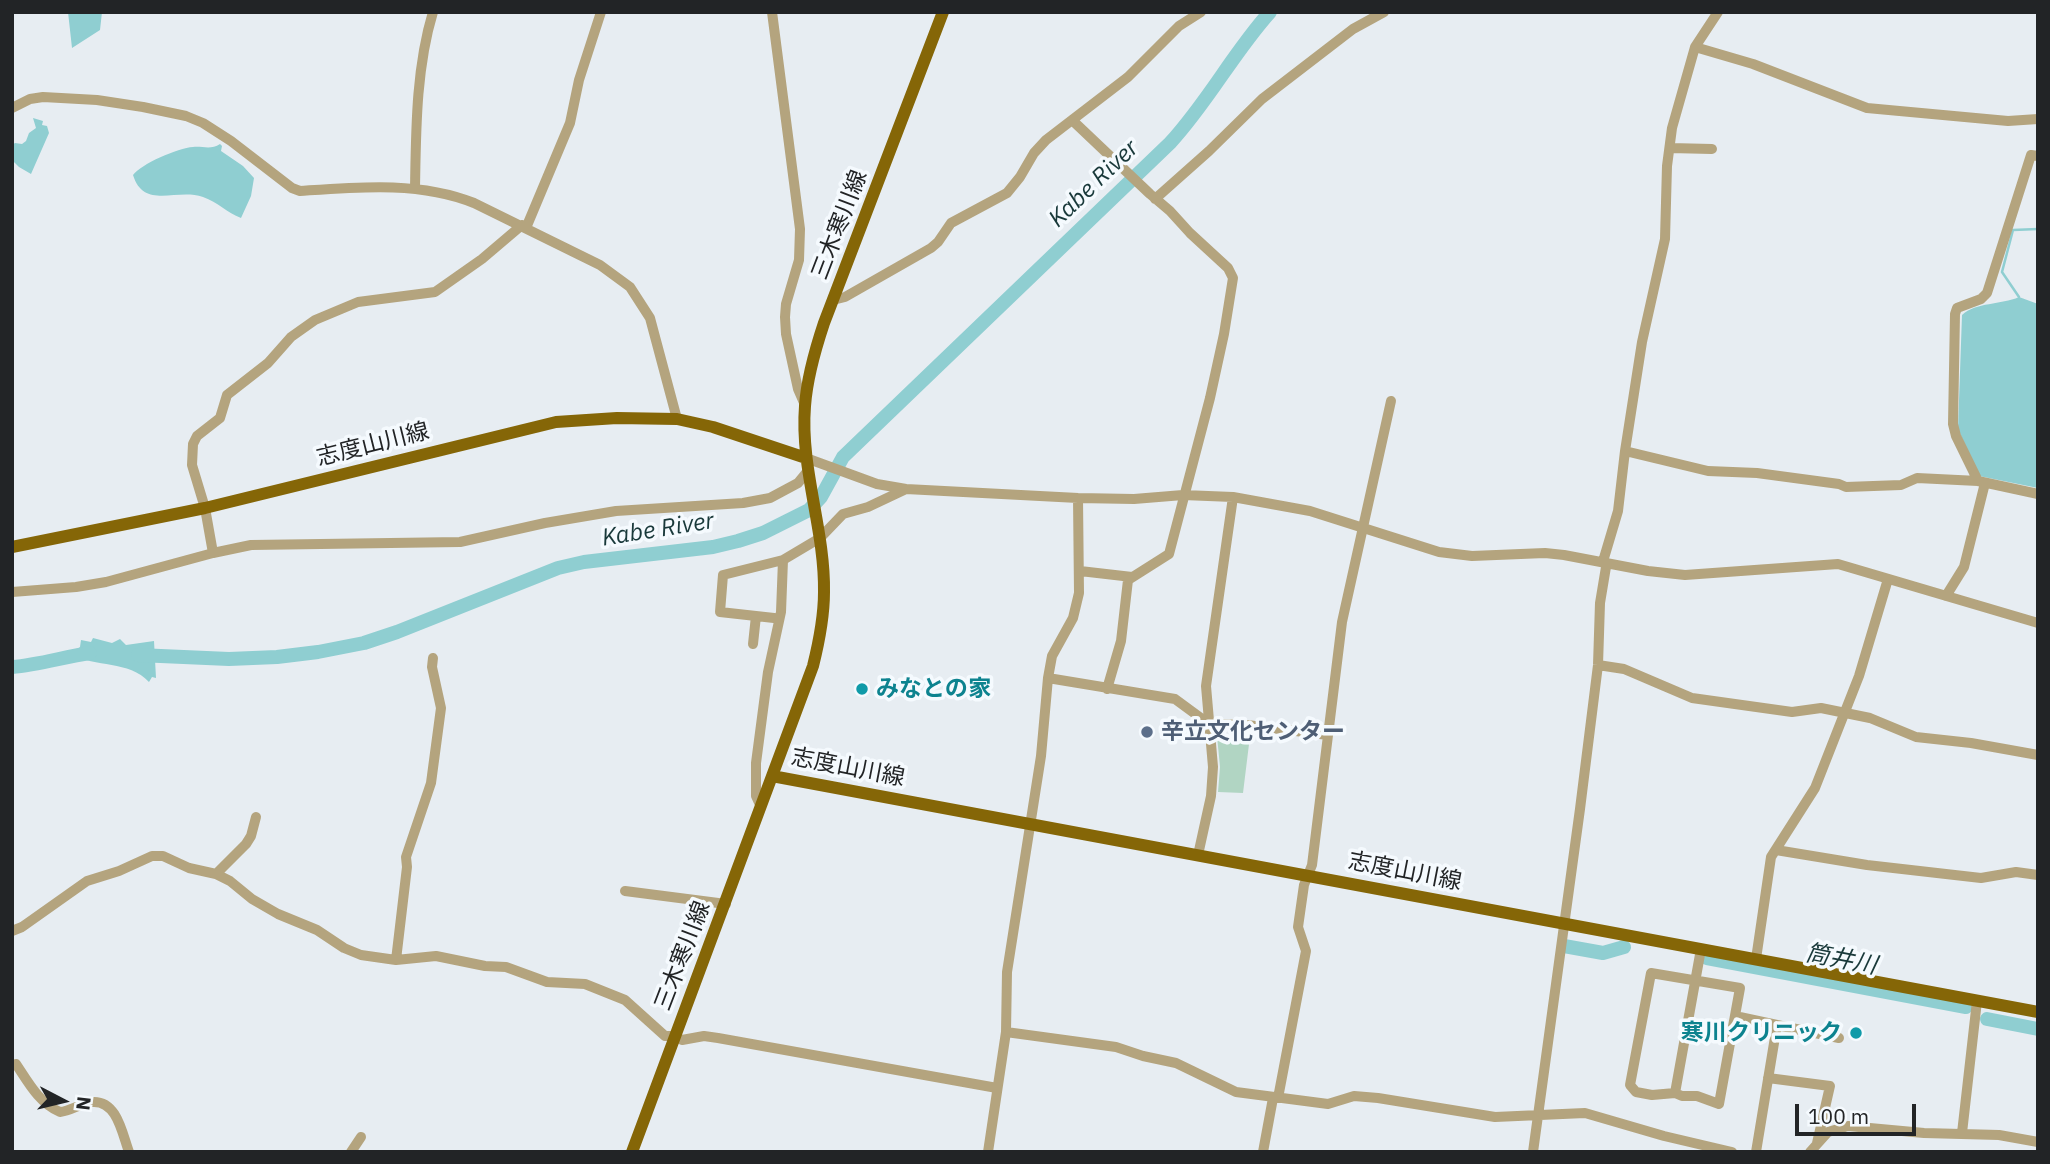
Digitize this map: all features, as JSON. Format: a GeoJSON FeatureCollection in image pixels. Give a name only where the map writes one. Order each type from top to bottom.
{"type":"FeatureCollection","features":[{"type":"Feature","properties":{"kind":"main road","name":"三木寒川線"},"geometry":{"type":"LineString","coordinates":[[806,458],[805,405],[814,354],[943,12]]}},
{"type":"Feature","properties":{"kind":"main road","name":"志度山川線"},"geometry":{"type":"LineString","coordinates":[[12,547],[205,508],[556,422],[617,418],[677,419],[713,427],[806,458],[819,535],[824,592],[819,640],[797,713],[772,776],[2038,1012]]}},
{"type":"Feature","properties":{"kind":"main road","name":"三木寒川線"},"geometry":{"type":"LineString","coordinates":[[632,1152],[772,776]]}},
{"type":"Feature","properties":{"kind":"street"},"geometry":{"type":"LineString","coordinates":[[415,189],[415,137],[427,32],[433,12]]}},
{"type":"Feature","properties":{"kind":"street"},"geometry":{"type":"LineString","coordinates":[[213,553],[205,508],[191,465],[193,444],[198,436],[220,418],[227,395],[268,363],[292,337],[315,320],[358,302],[435,292],[524,227],[570,123],[579,80],[601,12]]}},
{"type":"Feature","properties":{"kind":"street"},"geometry":{"type":"LineString","coordinates":[[772,12],[800,229],[799,260],[786,304],[786,334],[798,388],[805,405]]}},
{"type":"Feature","properties":{"kind":"street"},"geometry":{"type":"LineString","coordinates":[[833,300],[841,299],[931,248],[939,242],[951,223],[1007,193],[1039,147],[1128,77],[1179,26],[1201,12]]}},
{"type":"Feature","properties":{"kind":"street"},"geometry":{"type":"LineString","coordinates":[[1152,197],[1209,151],[1262,99],[1353,29],[1384,12]]}},
{"type":"Feature","properties":{"kind":"street"},"geometry":{"type":"LineString","coordinates":[[1533,1152],[1598,665],[1604,558],[1618,511],[1648,311],[1664,239],[1667,166],[1682,86],[1695,47],[1718,12]]}},
{"type":"Feature","properties":{"kind":"street"},"geometry":{"type":"LineString","coordinates":[[1695,47],[1753,64],[1867,108],[2008,121],[2038,119]]}},
{"type":"Feature","properties":{"kind":"street"},"geometry":{"type":"LineString","coordinates":[[12,108],[30,99],[43,97],[97,100],[166,111],[203,123],[300,191],[341,188],[415,189],[454,195],[524,227],[600,265],[630,287],[654,329],[677,419]]}},
{"type":"Feature","properties":{"kind":"street"},"geometry":{"type":"LineString","coordinates":[[1072,120],[1228,268],[1233,278],[1210,398],[1169,554],[1128,580],[1121,641],[1107,689]]}},
{"type":"Feature","properties":{"kind":"street"},"geometry":{"type":"LineString","coordinates":[[1670,148],[1712,149]]}},
{"type":"Feature","properties":{"kind":"street"},"geometry":{"type":"LineString","coordinates":[[1946,596],[1964,567],[1982,482],[1956,436],[1953,424],[1955,314],[1957,308],[1981,299],[1987,293],[2031,155],[2038,156]]}},
{"type":"Feature","properties":{"kind":"street"},"geometry":{"type":"LineString","coordinates":[[1263,1152],[1306,951],[1298,927],[1304,885],[1312,865],[1342,622],[1391,401]]}},
{"type":"Feature","properties":{"kind":"street"},"geometry":{"type":"LineString","coordinates":[[1625,451],[1708,471],[1756,473],[1846,487],[1901,485],[1917,478],[1982,482],[2038,494]]}},
{"type":"Feature","properties":{"kind":"street"},"geometry":{"type":"LineString","coordinates":[[806,458],[865,480],[906,489],[1078,499],[1134,499],[1183,495],[1233,497],[1310,511],[1439,552],[1458,554],[1545,553],[1685,575],[1830,563],[2038,623]]}},
{"type":"Feature","properties":{"kind":"street"},"geometry":{"type":"LineString","coordinates":[[12,592],[106,582],[251,545],[460,542],[616,511],[743,503],[770,498],[798,483],[808,474]]}},
{"type":"Feature","properties":{"kind":"street"},"geometry":{"type":"LineString","coordinates":[[774,618],[720,612],[723,575],[783,560],[843,514],[868,507],[906,489]]}},
{"type":"Feature","properties":{"kind":"street"},"geometry":{"type":"LineString","coordinates":[[1198,855],[1211,796],[1213,767],[1206,686],[1233,497]]}},
{"type":"Feature","properties":{"kind":"street"},"geometry":{"type":"LineString","coordinates":[[988,1152],[1006,1032],[1007,972],[1041,756],[1048,678],[1052,656],[1073,618],[1079,593],[1078,499]]}},
{"type":"Feature","properties":{"kind":"street"},"geometry":{"type":"LineString","coordinates":[[761,807],[756,796],[756,763],[768,672],[781,612],[783,560]]}},
{"type":"Feature","properties":{"kind":"street"},"geometry":{"type":"LineString","coordinates":[[1080,570],[1132,577]]}},
{"type":"Feature","properties":{"kind":"street"},"geometry":{"type":"LineString","coordinates":[[1756,959],[1771,857],[1815,788],[1859,676],[1888,579]]}},
{"type":"Feature","properties":{"kind":"street"},"geometry":{"type":"LineString","coordinates":[[753,644],[756,616]]}},
{"type":"Feature","properties":{"kind":"street"},"geometry":{"type":"LineString","coordinates":[[397,960],[406,857],[431,783],[441,708],[432,667],[433,658]]}},
{"type":"Feature","properties":{"kind":"street"},"geometry":{"type":"LineString","coordinates":[[1598,665],[1624,669],[1692,698],[1792,712],[1821,708],[1846,712],[1916,737],[2038,755]]}},
{"type":"Feature","properties":{"kind":"street"},"geometry":{"type":"LineString","coordinates":[[1048,678],[1175,699],[1209,724],[1247,725],[1328,735]]}},
{"type":"Feature","properties":{"kind":"street"},"geometry":{"type":"LineString","coordinates":[[216,874],[246,844],[256,817]]}},
{"type":"Feature","properties":{"kind":"street"},"geometry":{"type":"LineString","coordinates":[[1776,850],[1867,865],[1981,878],[2016,872],[2038,875]]}},
{"type":"Feature","properties":{"kind":"street"},"geometry":{"type":"LineString","coordinates":[[12,931],[22,927],[87,881],[119,871],[152,856],[163,856],[189,868],[216,874],[230,881],[278,915],[317,930],[360,955],[397,960],[436,956],[485,966],[506,967],[547,982],[595,987],[625,1000],[666,1036],[675,1036],[682,1040],[704,1036],[718,1038],[997,1088]]}},
{"type":"Feature","properties":{"kind":"street"},"geometry":{"type":"LineString","coordinates":[[625,891],[726,904]]}},
{"type":"Feature","properties":{"kind":"street"},"geometry":{"type":"LineString","coordinates":[[1675,1093],[1701,949]]}},
{"type":"Feature","properties":{"kind":"street"},"geometry":{"type":"LineString","coordinates":[[1651,973],[1740,988],[1735,1016],[1719,1104],[1697,1096],[1636,1092],[1630,1085],[1651,973]]}},
{"type":"Feature","properties":{"kind":"street"},"geometry":{"type":"LineString","coordinates":[[1962,1133],[1977,1001]]}},
{"type":"Feature","properties":{"kind":"street"},"geometry":{"type":"LineString","coordinates":[[1735,1016],[1839,1038]]}},
{"type":"Feature","properties":{"kind":"street"},"geometry":{"type":"LineString","coordinates":[[1756,1152],[1777,1025]]}},
{"type":"Feature","properties":{"kind":"street"},"geometry":{"type":"LineString","coordinates":[[1006,1032],[1116,1047],[1176,1063],[1236,1092],[1328,1104],[1354,1096],[1488,1116],[1585,1113],[1732,1152]]}},
{"type":"Feature","properties":{"kind":"street"},"geometry":{"type":"LineString","coordinates":[[16,1064],[50,1108],[60,1112],[90,1102],[108,1105],[114,1112],[129,1152]]}},
{"type":"Feature","properties":{"kind":"street"},"geometry":{"type":"LineString","coordinates":[[1768,1078],[1830,1086],[1814,1148]]}},
{"type":"Feature","properties":{"kind":"street"},"geometry":{"type":"LineString","coordinates":[[1814,1148],[1828,1132],[1848,1126],[1924,1133],[1999,1135],[2038,1142]]}},
{"type":"Feature","properties":{"kind":"street"},"geometry":{"type":"LineString","coordinates":[[351,1152],[361,1138]]}},
{"type":"Feature","properties":{"kind":"green space"},"geometry":{"type":"Polygon","coordinates":[[[1217,736],[1250,736],[1243,793],[1218,792],[1220,767],[1217,736]]]}},
{"type":"Feature","properties":{"kind":"water"},"geometry":{"type":"Polygon","coordinates":[[[68,12],[102,12],[100,30],[72,48],[68,12]]]}},
{"type":"Feature","properties":{"kind":"water"},"geometry":{"type":"Polygon","coordinates":[[[33,118],[43,121],[42,125],[47,126],[49,133],[31,174],[12,160],[12,145],[26,141],[29,133],[36,128],[33,118]]]}},
{"type":"Feature","properties":{"kind":"water"},"geometry":{"type":"Polygon","coordinates":[[[220,144],[221,151],[243,166],[254,178],[251,196],[241,218],[203,197],[162,196],[145,192],[138,186],[133,175],[144,166],[170,153],[220,144]]]}},
{"type":"Feature","properties":{"kind":"water"},"geometry":{"type":"Polygon","coordinates":[[[2019,297],[2038,304],[2038,488],[1979,476],[1958,429],[1962,315],[1974,308],[2019,297]]]}},
{"type":"Feature","properties":{"kind":"water"},"geometry":{"type":"Polygon","coordinates":[[[93,638],[112,643],[120,639],[126,645],[154,641],[156,678],[152,677],[149,682],[132,670],[72,654],[80,647],[81,640],[91,642],[93,638]]]}},
{"type":"Feature","properties":{"kind":"waterway","name":"Kabe River"},"geometry":{"type":"LineString","coordinates":[[138,655],[229,659],[277,657],[364,643],[558,568],[584,562],[713,547],[763,533],[809,510],[821,497],[843,457],[1170,143],[1270,12]]}},
{"type":"Feature","properties":{"kind":"waterway"},"geometry":{"type":"LineString","coordinates":[[2019,297],[2002,272],[2013,230],[2038,229]]}},
{"type":"Feature","properties":{"kind":"waterway","name":"Kabe River"},"geometry":{"type":"LineString","coordinates":[[12,667],[90,653]]}},
{"type":"Feature","properties":{"kind":"waterway","name":"筒井川"},"geometry":{"type":"LineString","coordinates":[[1564,946],[1603,953],[1624,947]]}},
{"type":"Feature","properties":{"kind":"waterway","name":"筒井川"},"geometry":{"type":"LineString","coordinates":[[1707,958],[1966,1007]]}},
{"type":"Feature","properties":{"kind":"waterway","name":"筒井川"},"geometry":{"type":"LineString","coordinates":[[1987,1019],[2038,1029]]}},
{"type":"Feature","properties":{"kind":"place","name":"みなとの家"},"geometry":{"type":"Point","coordinates":[862,689]}},
{"type":"Feature","properties":{"kind":"place","name":"辛立文化センター"},"geometry":{"type":"Point","coordinates":[1147,732]}},
{"type":"Feature","properties":{"kind":"place","name":"寒川クリニック"},"geometry":{"type":"Point","coordinates":[1856,1033]}}]}
